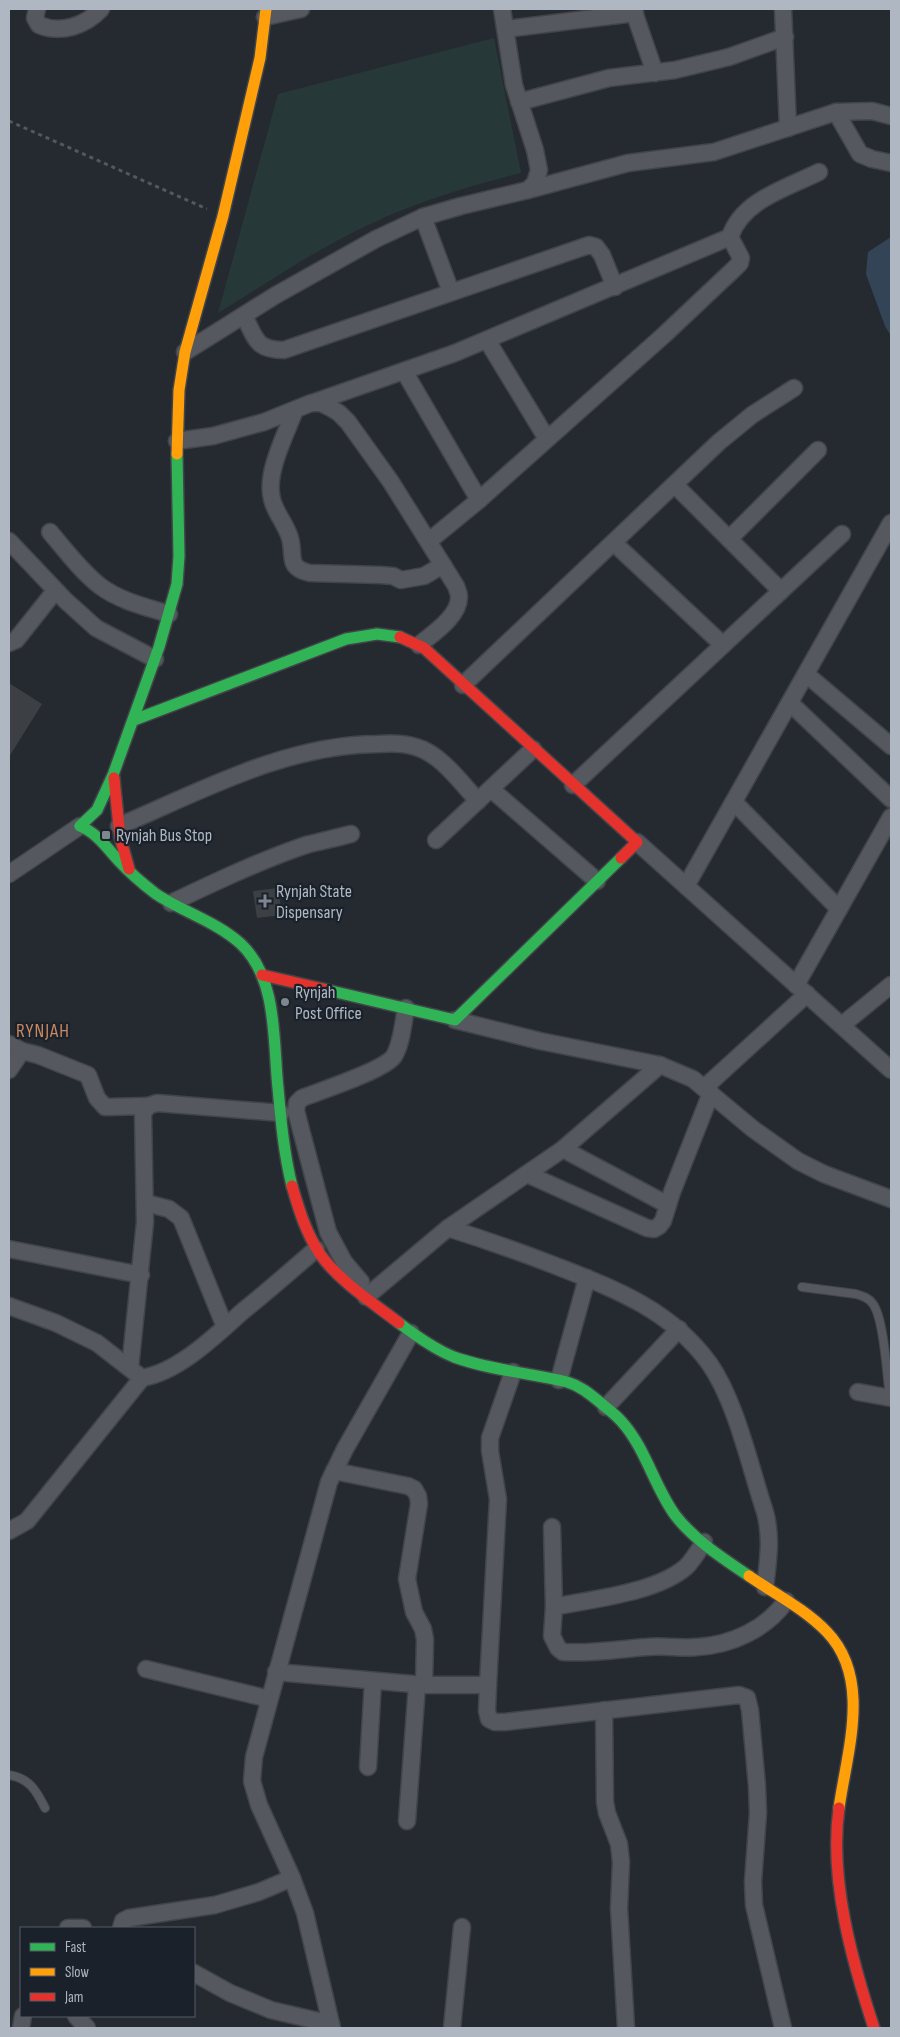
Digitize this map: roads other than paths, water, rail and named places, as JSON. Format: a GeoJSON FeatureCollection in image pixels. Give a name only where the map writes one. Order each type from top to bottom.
{"type":"FeatureCollection","features":[{"type":"Feature","properties":{"kind":"street"},"geometry":{"type":"LineString","coordinates":[[37,9],[35,18],[39,25],[63,29],[90,20],[101,9]]}},
{"type":"Feature","properties":{"kind":"street"},"geometry":{"type":"LineString","coordinates":[[9,874],[80,826],[97,810],[113,775],[155,659],[177,584],[179,556],[177,441],[179,390],[186,352],[223,216],[260,58],[266,13],[301,9]]}},
{"type":"Feature","properties":{"kind":"street"},"geometry":{"type":"LineString","coordinates":[[502,9],[510,64],[539,170],[535,184],[528,190]]}},
{"type":"Feature","properties":{"kind":"street"},"geometry":{"type":"LineString","coordinates":[[783,9],[788,128]]}},
{"type":"Feature","properties":{"kind":"street"},"geometry":{"type":"LineString","coordinates":[[506,29],[597,13],[634,11],[655,73]]}},
{"type":"Feature","properties":{"kind":"street"},"geometry":{"type":"LineString","coordinates":[[519,102],[609,78],[655,73],[729,57],[785,37]]}},
{"type":"Feature","properties":{"kind":"street"},"geometry":{"type":"LineString","coordinates":[[186,352],[326,266],[376,239],[423,217],[628,163],[714,152],[836,112],[872,111],[891,116]]}},
{"type":"Feature","properties":{"kind":"street"},"geometry":{"type":"LineString","coordinates":[[836,112],[860,154],[891,163]]}},
{"type":"Feature","properties":{"kind":"street"},"geometry":{"type":"LineString","coordinates":[[177,441],[213,436],[264,422],[311,403],[487,340],[615,287],[730,237],[733,229],[748,209],[819,172]]}},
{"type":"Feature","properties":{"kind":"street"},"geometry":{"type":"LineString","coordinates":[[423,217],[451,292]]}},
{"type":"Feature","properties":{"kind":"street"},"geometry":{"type":"LineString","coordinates":[[429,541],[479,500],[664,335],[734,269],[741,258],[730,237]]}},
{"type":"Feature","properties":{"kind":"street"},"geometry":{"type":"LineString","coordinates":[[244,316],[260,346],[269,350],[284,350],[589,246],[596,247],[602,255],[615,287]]}},
{"type":"Feature","properties":{"kind":"street"},"geometry":{"type":"LineString","coordinates":[[487,340],[547,439]]}},
{"type":"Feature","properties":{"kind":"street"},"geometry":{"type":"LineString","coordinates":[[404,371],[479,500]]}},
{"type":"Feature","properties":{"kind":"street"},"geometry":{"type":"LineString","coordinates":[[463,685],[738,426],[794,388]]}},
{"type":"Feature","properties":{"kind":"street"},"geometry":{"type":"LineString","coordinates":[[311,403],[321,403],[331,408],[348,422],[391,482],[456,586],[459,597],[452,615],[418,644]]}},
{"type":"Feature","properties":{"kind":"street"},"geometry":{"type":"LineString","coordinates":[[295,410],[274,464],[270,485],[272,500],[288,531],[294,564],[300,570],[310,573],[380,575],[393,576],[402,580],[424,576],[443,565]]}},
{"type":"Feature","properties":{"kind":"street"},"geometry":{"type":"LineString","coordinates":[[729,539],[818,450]]}},
{"type":"Feature","properties":{"kind":"street"},"geometry":{"type":"LineString","coordinates":[[675,485],[781,591]]}},
{"type":"Feature","properties":{"kind":"street"},"geometry":{"type":"LineString","coordinates":[[686,886],[891,523]]}},
{"type":"Feature","properties":{"kind":"street"},"geometry":{"type":"LineString","coordinates":[[50,532],[82,570],[101,587],[132,602],[169,614]]}},
{"type":"Feature","properties":{"kind":"street"},"geometry":{"type":"LineString","coordinates":[[573,785],[842,534]]}},
{"type":"Feature","properties":{"kind":"street"},"geometry":{"type":"LineString","coordinates":[[9,541],[55,590],[96,628],[155,659]]}},
{"type":"Feature","properties":{"kind":"street"},"geometry":{"type":"LineString","coordinates":[[614,543],[723,644]]}},
{"type":"Feature","properties":{"kind":"street"},"geometry":{"type":"LineString","coordinates":[[9,644],[16,640],[55,590]]}},
{"type":"Feature","properties":{"kind":"street"},"geometry":{"type":"LineString","coordinates":[[134,720],[346,639],[380,633],[397,635],[418,644],[533,750],[891,1070]]}},
{"type":"Feature","properties":{"kind":"street"},"geometry":{"type":"LineString","coordinates":[[806,674],[891,746]]}},
{"type":"Feature","properties":{"kind":"street"},"geometry":{"type":"LineString","coordinates":[[790,703],[891,799]]}},
{"type":"Feature","properties":{"kind":"street"},"geometry":{"type":"LineString","coordinates":[[119,826],[250,770],[285,758],[345,745],[394,744],[416,746],[431,754],[478,801]]}},
{"type":"Feature","properties":{"kind":"street"},"geometry":{"type":"LineString","coordinates":[[436,840],[533,750]]}},
{"type":"Feature","properties":{"kind":"street"},"geometry":{"type":"LineString","coordinates":[[113,775],[119,826],[125,859],[130,873]]}},
{"type":"Feature","properties":{"kind":"street"},"geometry":{"type":"LineString","coordinates":[[491,789],[598,881]]}},
{"type":"Feature","properties":{"kind":"street"},"geometry":{"type":"LineString","coordinates":[[734,802],[840,909]]}},
{"type":"Feature","properties":{"kind":"street"},"geometry":{"type":"LineString","coordinates":[[527,1174],[647,1228],[654,1229],[659,1226],[708,1090],[802,989],[840,909],[891,817]]}},
{"type":"Feature","properties":{"kind":"street"},"geometry":{"type":"LineString","coordinates":[[80,826],[97,835],[130,873],[170,903],[200,917],[231,935],[254,960],[262,975],[272,1028],[287,1157],[297,1206],[316,1249],[338,1275],[369,1294]]}},
{"type":"Feature","properties":{"kind":"street"},"geometry":{"type":"LineString","coordinates":[[170,903],[252,865],[308,845],[351,834]]}},
{"type":"Feature","properties":{"kind":"street"},"geometry":{"type":"LineString","coordinates":[[455,1020],[637,842]]}},
{"type":"Feature","properties":{"kind":"street"},"geometry":{"type":"LineString","coordinates":[[262,975],[540,1041],[660,1065],[678,1072],[708,1090],[752,1129],[798,1161],[824,1174],[891,1199]]}},
{"type":"Feature","properties":{"kind":"street"},"geometry":{"type":"LineString","coordinates":[[842,1026],[891,985]]}},
{"type":"Feature","properties":{"kind":"street"},"geometry":{"type":"LineString","coordinates":[[406,1008],[393,1058],[376,1069],[302,1098],[297,1103],[296,1111],[328,1232],[344,1262],[369,1294],[411,1333],[436,1350],[462,1360],[559,1380],[578,1386],[606,1407],[627,1427],[672,1511],[687,1528],[786,1601],[832,1638],[845,1658],[853,1718],[838,1818],[839,1860],[844,1913],[859,1982],[874,2028]]}},
{"type":"Feature","properties":{"kind":"street"},"geometry":{"type":"LineString","coordinates":[[9,1070],[15,1047],[88,1075],[97,1098],[106,1107],[148,1106],[157,1103],[281,1113]]}},
{"type":"Feature","properties":{"kind":"street"},"geometry":{"type":"LineString","coordinates":[[369,1294],[448,1228],[563,1149],[660,1065]]}},
{"type":"Feature","properties":{"kind":"street"},"geometry":{"type":"LineString","coordinates":[[9,1531],[26,1521],[43,1502],[136,1373],[146,1204],[142,1122],[143,1113],[148,1106]]}},
{"type":"Feature","properties":{"kind":"street"},"geometry":{"type":"LineString","coordinates":[[563,1149],[668,1205]]}},
{"type":"Feature","properties":{"kind":"street"},"geometry":{"type":"LineString","coordinates":[[146,1204],[169,1210],[181,1218],[225,1327]]}},
{"type":"Feature","properties":{"kind":"street"},"geometry":{"type":"LineString","coordinates":[[448,1228],[506,1246],[588,1278],[650,1307],[679,1330],[710,1364],[732,1410],[769,1529],[770,1545],[765,1587]]}},
{"type":"Feature","properties":{"kind":"street"},"geometry":{"type":"LineString","coordinates":[[9,1249],[141,1275]]}},
{"type":"Feature","properties":{"kind":"street"},"geometry":{"type":"LineString","coordinates":[[9,1306],[56,1323],[97,1343],[136,1373],[153,1376],[186,1358],[316,1249]]}},
{"type":"Feature","properties":{"kind":"street"},"geometry":{"type":"LineString","coordinates":[[559,1380],[588,1278]]}},
{"type":"Feature","properties":{"kind":"street"},"geometry":{"type":"LineString","coordinates":[[606,1407],[679,1330]]}},
{"type":"Feature","properties":{"kind":"street"},"geometry":{"type":"LineString","coordinates":[[195,1974],[271,2010],[332,2026],[305,1913],[292,1878],[259,1805],[252,1781],[254,1757],[276,1672],[334,1471],[411,1333]]}},
{"type":"Feature","properties":{"kind":"street"},"geometry":{"type":"LineString","coordinates":[[513,1372],[490,1438],[490,1451],[498,1499],[488,1684],[487,1711],[489,1718],[495,1722],[729,1695],[739,1695],[747,1698],[750,1710],[758,1813],[753,1882],[754,1905],[783,2028]]}},
{"type":"Feature","properties":{"kind":"street"},"geometry":{"type":"LineString","coordinates":[[858,1392],[891,1398]]}},
{"type":"Feature","properties":{"kind":"street"},"geometry":{"type":"LineString","coordinates":[[334,1471],[408,1486],[414,1489],[418,1496],[419,1504],[407,1578],[414,1612],[423,1629],[425,1639],[407,1821]]}},
{"type":"Feature","properties":{"kind":"street"},"geometry":{"type":"LineString","coordinates":[[552,1527],[554,1607],[552,1636],[553,1642],[563,1652],[648,1646],[697,1648],[714,1645],[746,1634],[763,1624],[776,1614],[786,1601]]}},
{"type":"Feature","properties":{"kind":"street"},"geometry":{"type":"LineString","coordinates":[[554,1607],[640,1589],[663,1582],[685,1567],[704,1542]]}},
{"type":"Feature","properties":{"kind":"street"},"geometry":{"type":"LineString","coordinates":[[146,1668],[269,1698]]}},
{"type":"Feature","properties":{"kind":"street"},"geometry":{"type":"LineString","coordinates":[[276,1672],[421,1685],[488,1684]]}},
{"type":"Feature","properties":{"kind":"street"},"geometry":{"type":"LineString","coordinates":[[368,1767],[373,1681]]}},
{"type":"Feature","properties":{"kind":"street"},"geometry":{"type":"LineString","coordinates":[[604,1710],[605,1802],[609,1819],[619,1844],[621,1862],[619,1908],[626,2028]]}},
{"type":"Feature","properties":{"kind":"street"},"geometry":{"type":"LineString","coordinates":[[121,1927],[123,1921],[129,1918],[214,1906],[292,1878]]}},
{"type":"Feature","properties":{"kind":"street"},"geometry":{"type":"LineString","coordinates":[[452,2028],[462,1927]]}},
{"type":"Feature","properties":{"kind":"street"},"geometry":{"type":"LineString","coordinates":[[77,2017],[87,2028]]}},
{"type":"Feature","properties":{"kind":"lane"},"geometry":{"type":"LineString","coordinates":[[802,1287],[856,1294],[865,1296],[872,1302],[879,1320],[891,1398]]}},
{"type":"Feature","properties":{"kind":"lane"},"geometry":{"type":"LineString","coordinates":[[9,1775],[20,1776],[31,1784],[45,1808]]}},
{"type":"Feature","properties":{"kind":"water"},"geometry":{"type":"Polygon","coordinates":[[[891,237],[891,336],[885,326],[866,274],[868,252],[891,237]]]}},
{"type":"Feature","properties":{"kind":"place","name":"Rynjah Bus Stop"},"geometry":{"type":"Point","coordinates":[106,835]}},
{"type":"Feature","properties":{"kind":"place","name":"Rynjah State Dispensary"},"geometry":{"type":"Point","coordinates":[265,901]}},
{"type":"Feature","properties":{"kind":"place","name":"Rynjah Post Office"},"geometry":{"type":"Point","coordinates":[285,1002]}},
{"type":"Feature","properties":{"kind":"district","name":"RYNJAH"},"geometry":{"type":"Point","coordinates":[43,1031]}}]}
